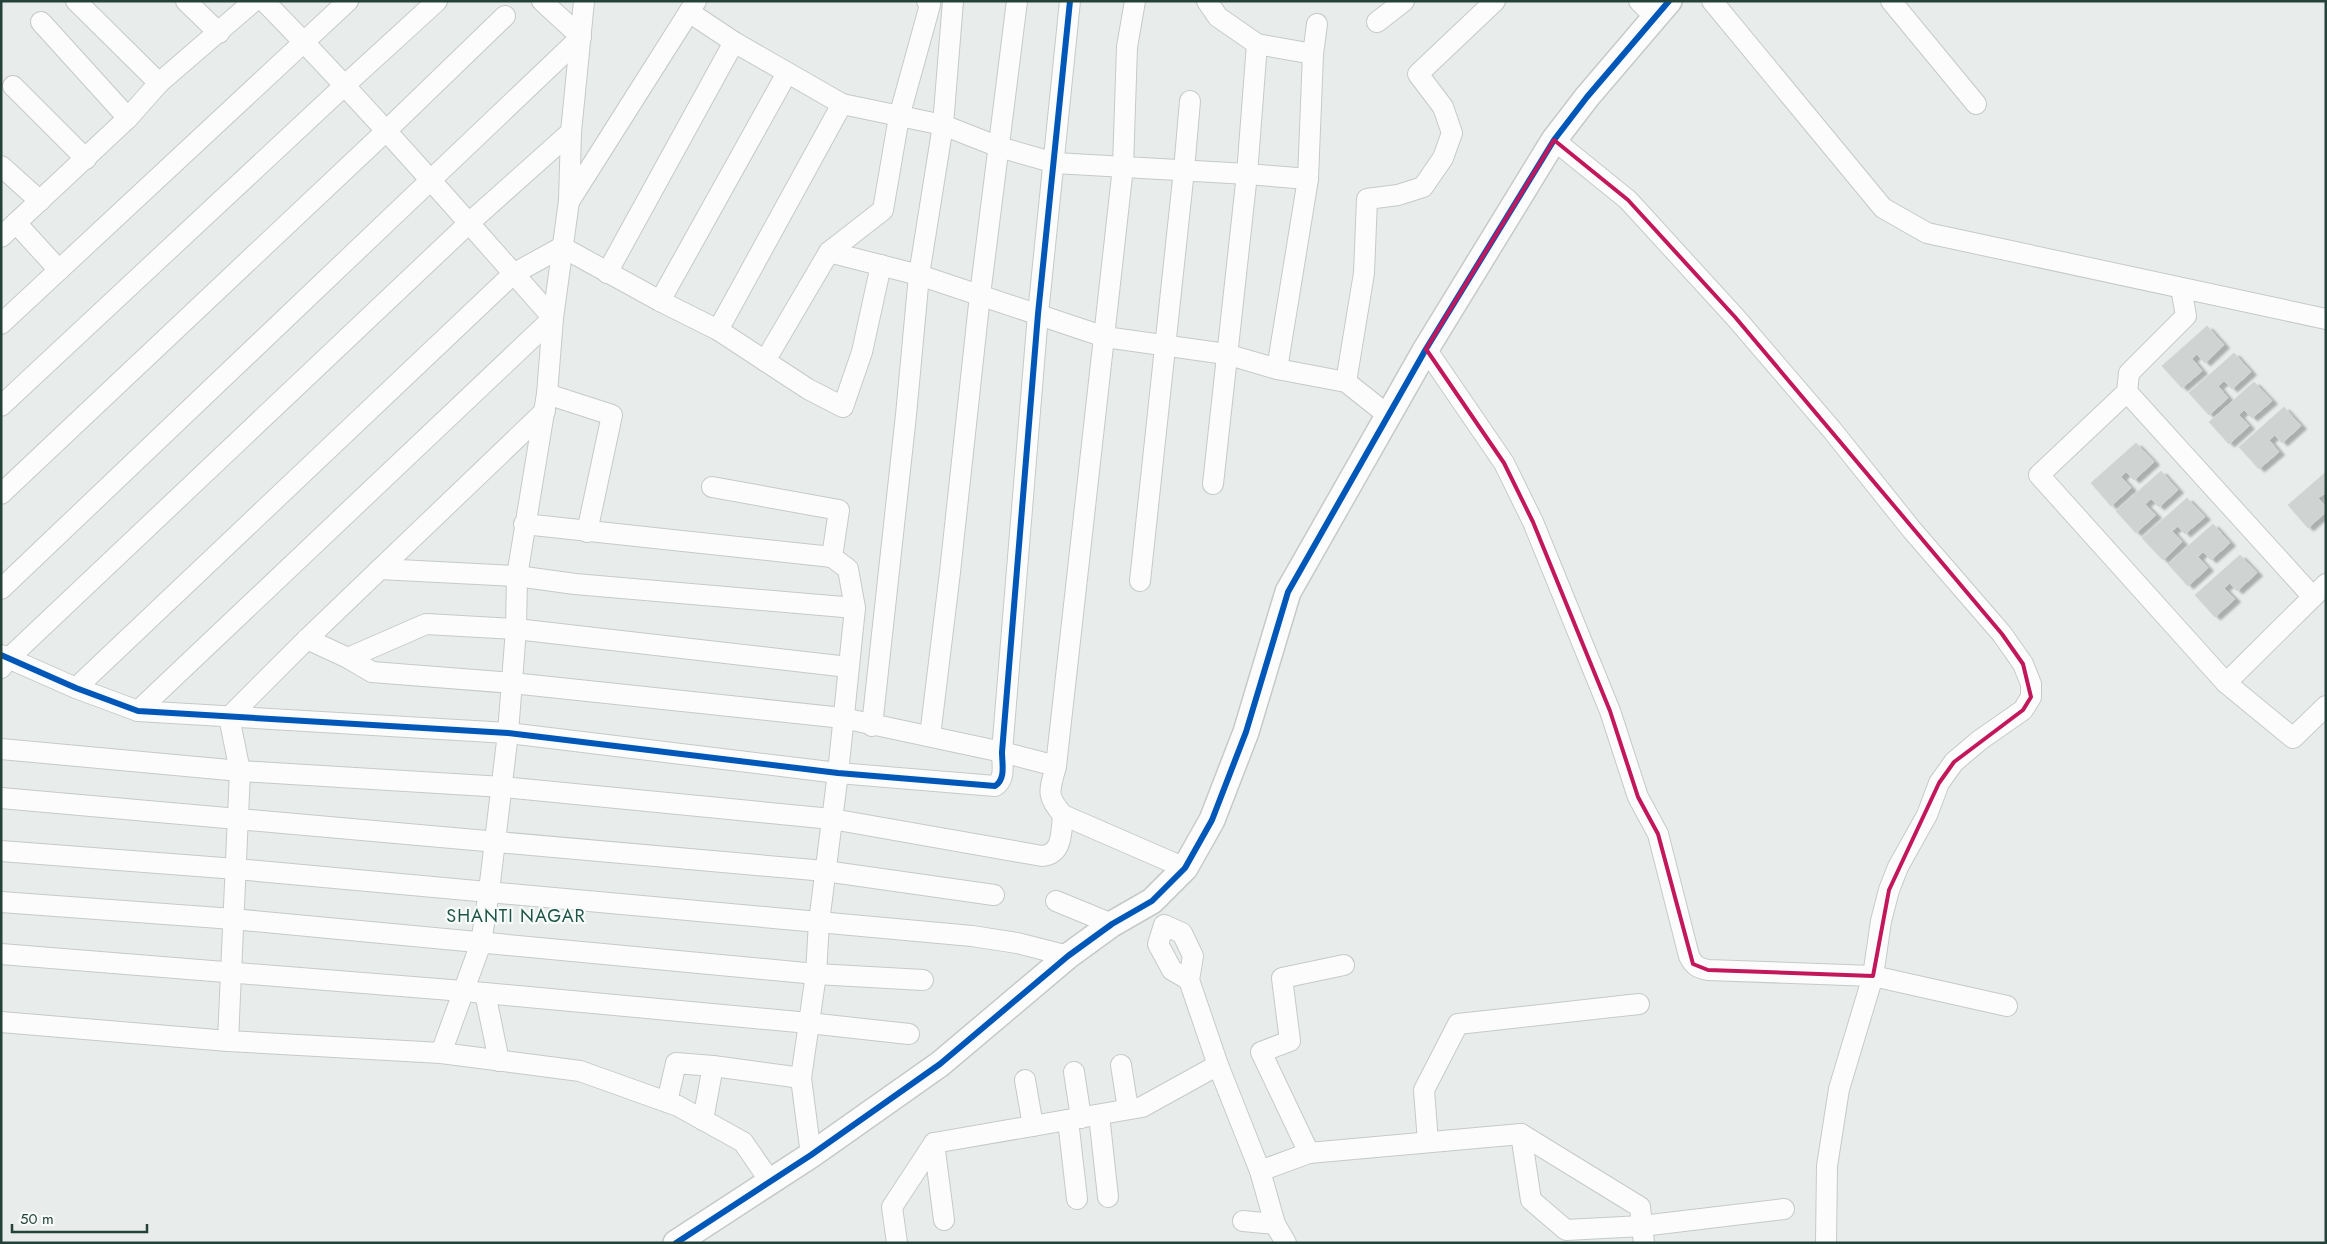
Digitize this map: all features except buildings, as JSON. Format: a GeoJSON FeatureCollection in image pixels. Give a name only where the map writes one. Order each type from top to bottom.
{"type":"FeatureCollection","features":[{"type":"Feature","properties":{"kind":"street"},"geometry":{"type":"LineString","coordinates":[[76,1],[158,83]]}},
{"type":"Feature","properties":{"kind":"street"},"geometry":{"type":"LineString","coordinates":[[186,1],[219,33]]}},
{"type":"Feature","properties":{"kind":"street"},"geometry":{"type":"LineString","coordinates":[[1,237],[128,118],[158,83],[219,33],[254,1]]}},
{"type":"Feature","properties":{"kind":"street"},"geometry":{"type":"LineString","coordinates":[[264,1],[430,180],[553,318]]}},
{"type":"Feature","properties":{"kind":"street"},"geometry":{"type":"LineString","coordinates":[[1,324],[348,1]]}},
{"type":"Feature","properties":{"kind":"street"},"geometry":{"type":"LineString","coordinates":[[1,406],[437,1]]}},
{"type":"Feature","properties":{"kind":"street"},"geometry":{"type":"LineString","coordinates":[[542,1],[581,37]]}},
{"type":"Feature","properties":{"kind":"street"},"geometry":{"type":"LineString","coordinates":[[441,1053],[481,943],[489,891],[493,841],[503,787],[508,733],[516,629],[517,576],[524,524],[546,403],[553,318],[569,201],[571,132],[584,1]]}},
{"type":"Feature","properties":{"kind":"street"},"geometry":{"type":"LineString","coordinates":[[765,360],[829,252],[883,210],[899,117],[930,5],[927,1]]}},
{"type":"Feature","properties":{"kind":"street"},"geometry":{"type":"LineString","coordinates":[[872,726],[905,425],[919,275],[943,126],[953,1]]}},
{"type":"Feature","properties":{"kind":"street"},"geometry":{"type":"LineString","coordinates":[[930,736],[980,295],[1017,1]]}},
{"type":"Feature","properties":{"kind":"street"},"geometry":{"type":"LineString","coordinates":[[571,132],[469,223],[4,661],[138,711],[508,733],[838,773],[994,786],[1000,783],[1038,314],[1055,163],[1070,1]]}},
{"type":"Feature","properties":{"kind":"street"},"geometry":{"type":"LineString","coordinates":[[1135,1],[1127,47],[1123,167],[1105,337],[1056,766],[1050,795],[1054,806],[1063,816],[1185,868]]}},
{"type":"Feature","properties":{"kind":"street"},"geometry":{"type":"LineString","coordinates":[[1207,1],[1218,17],[1257,44],[1313,54]]}},
{"type":"Feature","properties":{"kind":"street"},"geometry":{"type":"LineString","coordinates":[[1377,22],[1404,1]]}},
{"type":"Feature","properties":{"kind":"street"},"geometry":{"type":"LineString","coordinates":[[1346,382],[1364,273],[1367,199],[1398,195],[1423,187],[1443,158],[1452,133],[1443,107],[1418,74],[1495,1]]}},
{"type":"Feature","properties":{"kind":"street"},"geometry":{"type":"LineString","coordinates":[[1712,1],[1883,208],[1927,233],[2326,319]]}},
{"type":"Feature","properties":{"kind":"street"},"geometry":{"type":"LineString","coordinates":[[1891,1],[1976,104]]}},
{"type":"Feature","properties":{"kind":"street"},"geometry":{"type":"LineString","coordinates":[[569,201],[692,6],[734,42],[842,104],[943,126],[999,147],[1055,163],[1308,179]]}},
{"type":"Feature","properties":{"kind":"street"},"geometry":{"type":"LineString","coordinates":[[676,1243],[811,1155],[940,1064],[1068,956],[1112,924],[1152,901],[1185,868],[1212,820],[1246,732],[1288,592],[1426,350],[1554,140],[1654,7]]}},
{"type":"Feature","properties":{"kind":"street"},"geometry":{"type":"LineString","coordinates":[[1,494],[385,132],[505,16]]}},
{"type":"Feature","properties":{"kind":"street"},"geometry":{"type":"LineString","coordinates":[[41,22],[128,118]]}},
{"type":"Feature","properties":{"kind":"street"},"geometry":{"type":"LineString","coordinates":[[1277,369],[1308,179],[1313,54],[1317,24]]}},
{"type":"Feature","properties":{"kind":"street"},"geometry":{"type":"LineString","coordinates":[[1,589],[581,37]]}},
{"type":"Feature","properties":{"kind":"street"},"geometry":{"type":"LineString","coordinates":[[607,273],[734,42]]}},
{"type":"Feature","properties":{"kind":"street"},"geometry":{"type":"LineString","coordinates":[[1213,484],[1247,174],[1257,44]]}},
{"type":"Feature","properties":{"kind":"street"},"geometry":{"type":"LineString","coordinates":[[660,301],[787,73]]}},
{"type":"Feature","properties":{"kind":"street"},"geometry":{"type":"LineString","coordinates":[[13,86],[86,159]]}},
{"type":"Feature","properties":{"kind":"street"},"geometry":{"type":"LineString","coordinates":[[1140,580],[1190,101]]}},
{"type":"Feature","properties":{"kind":"street"},"geometry":{"type":"LineString","coordinates":[[718,330],[842,104]]}},
{"type":"Feature","properties":{"kind":"street"},"geometry":{"type":"LineString","coordinates":[[1554,140],[1628,200],[1735,317],[1832,430],[1912,530],[2002,634],[2013,653],[2023,664],[2031,684],[2031,697],[2023,710],[1980,740],[1954,762],[1939,783],[1927,815],[1898,867],[1889,890],[1881,921],[1873,976],[1839,1089],[1827,1166],[1826,1243]]}},
{"type":"Feature","properties":{"kind":"street"},"geometry":{"type":"LineString","coordinates":[[1,166],[40,201]]}},
{"type":"Feature","properties":{"kind":"street"},"geometry":{"type":"LineString","coordinates":[[16,224],[59,270]]}},
{"type":"Feature","properties":{"kind":"street"},"geometry":{"type":"LineString","coordinates":[[562,247],[607,273],[718,330],[808,389],[843,406],[862,352],[880,265]]}},
{"type":"Feature","properties":{"kind":"street"},"geometry":{"type":"LineString","coordinates":[[76,688],[513,274],[562,247]]}},
{"type":"Feature","properties":{"kind":"street"},"geometry":{"type":"LineString","coordinates":[[829,252],[919,275],[1105,337],[1226,354],[1277,369],[1346,382],[1389,416]]}},
{"type":"Feature","properties":{"kind":"street"},"geometry":{"type":"LineString","coordinates":[[2182,288],[2186,316],[2129,373],[2128,392],[2039,475],[2226,682],[2293,738],[2325,707]]}},
{"type":"Feature","properties":{"kind":"street"},"geometry":{"type":"LineString","coordinates":[[138,711],[553,318]]}},
{"type":"Feature","properties":{"kind":"street"},"geometry":{"type":"LineString","coordinates":[[1426,350],[1504,464],[1533,522],[1610,711],[1638,797],[1658,834],[1689,956],[1693,964],[1708,970],[1873,976],[2007,1006]]}},
{"type":"Feature","properties":{"kind":"street"},"geometry":{"type":"LineString","coordinates":[[2128,392],[2319,590],[2226,682]]}},
{"type":"Feature","properties":{"kind":"street"},"geometry":{"type":"LineString","coordinates":[[546,403],[612,415],[587,532]]}},
{"type":"Feature","properties":{"kind":"street"},"geometry":{"type":"LineString","coordinates":[[229,717],[546,403]]}},
{"type":"Feature","properties":{"kind":"street"},"geometry":{"type":"LineString","coordinates":[[712,487],[839,510],[832,557]]}},
{"type":"Feature","properties":{"kind":"street"},"geometry":{"type":"LineString","coordinates":[[524,524],[832,557],[848,569],[854,608],[838,773],[819,922],[816,974],[801,1078],[811,1155]]}},
{"type":"Feature","properties":{"kind":"street"},"geometry":{"type":"LineString","coordinates":[[380,569],[517,576],[575,584],[854,608]]}},
{"type":"Feature","properties":{"kind":"street"},"geometry":{"type":"LineString","coordinates":[[348,658],[426,624],[516,629],[848,667]]}},
{"type":"Feature","properties":{"kind":"street"},"geometry":{"type":"LineString","coordinates":[[307,639],[348,658],[372,672],[512,683],[843,718],[872,726],[930,736],[1002,752],[1056,766]]}},
{"type":"Feature","properties":{"kind":"street"},"geometry":{"type":"LineString","coordinates":[[228,1041],[240,771],[229,717]]}},
{"type":"Feature","properties":{"kind":"street"},"geometry":{"type":"LineString","coordinates":[[1,749],[240,771],[503,787],[832,818],[1042,856],[1051,855],[1056,851],[1060,841],[1063,816]]}},
{"type":"Feature","properties":{"kind":"street"},"geometry":{"type":"LineString","coordinates":[[1,798],[825,871],[994,895]]}},
{"type":"Feature","properties":{"kind":"street"},"geometry":{"type":"LineString","coordinates":[[1,851],[489,891],[972,936],[1017,943],[1068,956]]}},
{"type":"Feature","properties":{"kind":"street"},"geometry":{"type":"LineString","coordinates":[[1056,901],[1112,924]]}},
{"type":"Feature","properties":{"kind":"street"},"geometry":{"type":"LineString","coordinates":[[1152,901],[1164,925],[1182,933],[1193,956],[1189,980],[1218,1065],[1260,1172],[1275,1224],[1286,1243]]}},
{"type":"Feature","properties":{"kind":"street"},"geometry":{"type":"LineString","coordinates":[[1,902],[233,919],[816,974],[923,980]]}},
{"type":"Feature","properties":{"kind":"street"},"geometry":{"type":"LineString","coordinates":[[1,954],[463,991],[909,1034]]}},
{"type":"Feature","properties":{"kind":"street"},"geometry":{"type":"LineString","coordinates":[[1308,1154],[1261,1052],[1290,1041],[1282,978],[1344,964]]}},
{"type":"Feature","properties":{"kind":"street"},"geometry":{"type":"LineString","coordinates":[[485,993],[499,1060]]}},
{"type":"Feature","properties":{"kind":"street"},"geometry":{"type":"LineString","coordinates":[[1428,1142],[1424,1090],[1458,1024],[1639,1004]]}},
{"type":"Feature","properties":{"kind":"street"},"geometry":{"type":"LineString","coordinates":[[1,1022],[228,1041],[441,1053],[580,1071],[667,1102],[743,1142],[770,1181]]}},
{"type":"Feature","properties":{"kind":"street"},"geometry":{"type":"LineString","coordinates":[[667,1102],[676,1063],[801,1078]]}},
{"type":"Feature","properties":{"kind":"street"},"geometry":{"type":"LineString","coordinates":[[1121,1065],[1128,1110]]}},
{"type":"Feature","properties":{"kind":"street"},"geometry":{"type":"LineString","coordinates":[[898,1243],[892,1206],[934,1143],[1142,1107],[1218,1065]]}},
{"type":"Feature","properties":{"kind":"street"},"geometry":{"type":"LineString","coordinates":[[703,1120],[713,1066]]}},
{"type":"Feature","properties":{"kind":"street"},"geometry":{"type":"LineString","coordinates":[[1074,1072],[1082,1117],[1108,1197]]}},
{"type":"Feature","properties":{"kind":"street"},"geometry":{"type":"LineString","coordinates":[[1025,1080],[1033,1126]]}},
{"type":"Feature","properties":{"kind":"street"},"geometry":{"type":"LineString","coordinates":[[1077,1199],[1082,1117]]}},
{"type":"Feature","properties":{"kind":"street"},"geometry":{"type":"LineString","coordinates":[[1260,1172],[1308,1154],[1521,1134],[1640,1207],[1643,1234]]}},
{"type":"Feature","properties":{"kind":"street"},"geometry":{"type":"LineString","coordinates":[[1521,1134],[1531,1200],[1566,1230],[1643,1234],[1784,1210]]}},
{"type":"Feature","properties":{"kind":"street"},"geometry":{"type":"LineString","coordinates":[[934,1143],[944,1220]]}},
{"type":"Feature","properties":{"kind":"street"},"geometry":{"type":"LineString","coordinates":[[1243,1222],[1275,1224]]}},
{"type":"Feature","properties":{"kind":"highlighted area"},"geometry":{"type":"Polygon","coordinates":[[[1554,140],[1628,200],[1735,317],[2002,634],[2023,664],[2031,697],[2023,710],[1954,762],[1939,783],[1889,890],[1873,976],[1708,970],[1693,964],[1658,834],[1638,797],[1610,711],[1533,522],[1504,463],[1426,349],[1554,140]]]}},
{"type":"Feature","properties":{"kind":"cycle path"},"geometry":{"type":"LineString","coordinates":[[1,655],[76,688],[138,711],[508,733],[838,773],[995,786],[1001,779],[1003,771],[1002,752],[1038,314],[1070,1]]}},
{"type":"Feature","properties":{"kind":"cycle path"},"geometry":{"type":"LineString","coordinates":[[676,1243],[811,1155],[940,1064],[1068,956],[1112,924],[1152,901],[1185,868],[1212,820],[1246,732],[1288,592],[1426,349],[1554,140],[1587,97],[1669,1]]}},
{"type":"Feature","properties":{"kind":"district","name":"SHANTI NAGAR"},"geometry":{"type":"Point","coordinates":[516,916]}}]}
